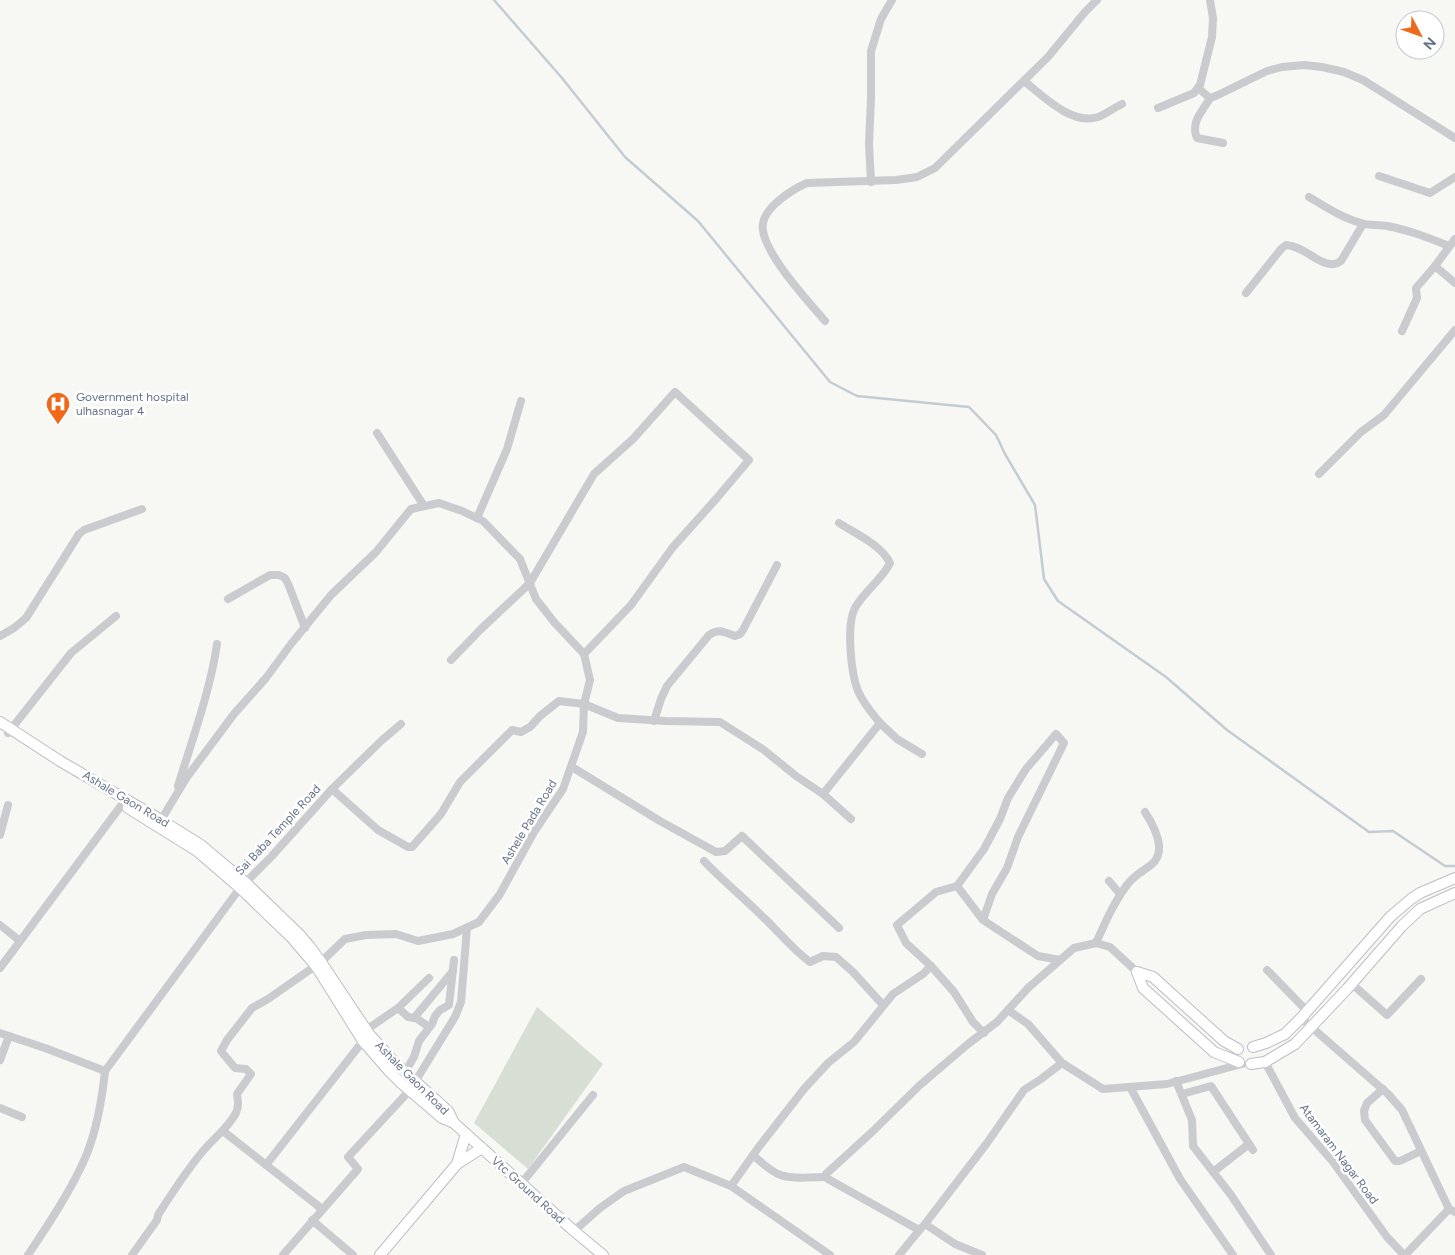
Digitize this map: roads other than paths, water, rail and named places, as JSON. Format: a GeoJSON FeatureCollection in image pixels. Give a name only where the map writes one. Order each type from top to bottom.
{"type":"FeatureCollection","features":[{"type":"Feature","properties":{"kind":"street"},"geometry":{"type":"LineString","coordinates":[[871,182],[869,144],[871,51],[881,19],[892,0]]}},
{"type":"Feature","properties":{"kind":"street"},"geometry":{"type":"LineString","coordinates":[[825,321],[789,280],[764,236],[763,222],[768,212],[794,188],[807,183],[871,182],[918,178],[935,168],[1048,57],[1097,0]]}},
{"type":"Feature","properties":{"kind":"street"},"geometry":{"type":"LineString","coordinates":[[1158,108],[1194,93],[1200,85],[1212,37],[1210,0]]}},
{"type":"Feature","properties":{"kind":"street"},"geometry":{"type":"LineString","coordinates":[[1223,143],[1198,138],[1195,133],[1199,113],[1210,98],[1268,71],[1304,66],[1322,67],[1344,72],[1363,80],[1455,138]]}},
{"type":"Feature","properties":{"kind":"street"},"geometry":{"type":"LineString","coordinates":[[1024,81],[1057,107],[1077,117],[1098,117],[1122,104]]}},
{"type":"Feature","properties":{"kind":"street"},"geometry":{"type":"LineString","coordinates":[[1198,88],[1210,98]]}},
{"type":"Feature","properties":{"kind":"street"},"geometry":{"type":"LineString","coordinates":[[1379,176],[1430,193],[1455,177]]}},
{"type":"Feature","properties":{"kind":"street"},"geometry":{"type":"LineString","coordinates":[[1309,197],[1333,211],[1363,224],[1382,225],[1424,235],[1449,246]]}},
{"type":"Feature","properties":{"kind":"street"},"geometry":{"type":"LineString","coordinates":[[1246,292],[1286,245],[1294,246],[1329,264],[1336,264],[1342,261],[1363,224]]}},
{"type":"Feature","properties":{"kind":"street"},"geometry":{"type":"LineString","coordinates":[[1402,331],[1417,298],[1416,288],[1455,239]]}},
{"type":"Feature","properties":{"kind":"street"},"geometry":{"type":"LineString","coordinates":[[1435,266],[1455,283]]}},
{"type":"Feature","properties":{"kind":"street"},"geometry":{"type":"LineString","coordinates":[[1319,474],[1361,432],[1384,415],[1455,330]]}},
{"type":"Feature","properties":{"kind":"street"},"geometry":{"type":"LineString","coordinates":[[159,823],[187,777],[234,714],[266,678],[331,595],[376,552],[411,509],[439,503],[483,520],[520,559],[530,583],[536,598],[554,622],[584,654],[630,605],[672,547],[716,500],[748,460],[675,392],[633,439],[594,474],[530,583],[450,660]]}},
{"type":"Feature","properties":{"kind":"street"},"geometry":{"type":"LineString","coordinates":[[476,518],[507,448],[521,401]]}},
{"type":"Feature","properties":{"kind":"street"},"geometry":{"type":"LineString","coordinates":[[378,433],[424,506]]}},
{"type":"Feature","properties":{"kind":"street"},"geometry":{"type":"LineString","coordinates":[[0,636],[26,618],[79,534],[84,530],[142,509]]}},
{"type":"Feature","properties":{"kind":"street"},"geometry":{"type":"LineString","coordinates":[[839,523],[871,543],[884,554],[890,563],[858,602],[851,618],[851,652],[855,681],[867,706],[880,722],[897,739],[922,754]]}},
{"type":"Feature","properties":{"kind":"street"},"geometry":{"type":"LineString","coordinates":[[654,721],[667,686],[709,635],[715,631],[721,631],[734,636],[740,634],[777,565]]}},
{"type":"Feature","properties":{"kind":"street"},"geometry":{"type":"LineString","coordinates":[[228,599],[270,575],[279,575],[285,578],[289,586],[305,628]]}},
{"type":"Feature","properties":{"kind":"street"},"geometry":{"type":"LineString","coordinates":[[3,726],[71,653],[116,616]]}},
{"type":"Feature","properties":{"kind":"street"},"geometry":{"type":"LineString","coordinates":[[174,798],[201,712],[217,644]]}},
{"type":"Feature","properties":{"kind":"street","name":"Ashele Pada Road"},"geometry":{"type":"LineString","coordinates":[[467,928],[479,922],[500,894],[534,832],[563,789],[583,732],[584,704],[590,680],[584,654]]}},
{"type":"Feature","properties":{"kind":"street","name":"Sai Baba Temple Road"},"geometry":{"type":"LineString","coordinates":[[332,789],[378,830],[408,847],[412,847],[441,814],[460,782],[512,730],[521,732],[530,727],[540,716],[559,701],[584,704]]}},
{"type":"Feature","properties":{"kind":"street"},"geometry":{"type":"LineString","coordinates":[[584,704],[618,718],[654,721],[720,722],[764,750],[796,776],[823,794],[851,819]]}},
{"type":"Feature","properties":{"kind":"street"},"geometry":{"type":"LineString","coordinates":[[823,794],[880,722]]}},
{"type":"Feature","properties":{"kind":"street","name":"Sai Baba Temple Road"},"geometry":{"type":"LineString","coordinates":[[105,1071],[243,885],[272,857],[332,789],[401,724]]}},
{"type":"Feature","properties":{"kind":"street","name":"Ashale Gaon Road"},"geometry":{"type":"LineString","coordinates":[[3,726],[199,848],[299,934],[366,1030],[405,1072],[412,1086]]}},
{"type":"Feature","properties":{"kind":"street"},"geometry":{"type":"LineString","coordinates":[[983,920],[992,894],[1007,868],[1018,836],[1064,743],[1056,734],[1026,769],[1008,798],[1000,820],[984,849],[957,886],[936,892],[897,925],[906,943],[931,966],[954,992],[973,1022],[984,1033]]}},
{"type":"Feature","properties":{"kind":"street"},"geometry":{"type":"LineString","coordinates":[[572,766],[660,821],[716,852],[725,851],[742,836],[839,928]]}},
{"type":"Feature","properties":{"kind":"street"},"geometry":{"type":"LineString","coordinates":[[0,968],[124,802]]}},
{"type":"Feature","properties":{"kind":"street"},"geometry":{"type":"LineString","coordinates":[[0,835],[8,805]]}},
{"type":"Feature","properties":{"kind":"street"},"geometry":{"type":"LineString","coordinates":[[1096,943],[1120,894],[1128,882],[1156,859],[1159,845],[1146,812]]}},
{"type":"Feature","properties":{"kind":"street"},"geometry":{"type":"LineString","coordinates":[[704,861],[764,918],[796,952],[810,962],[823,956],[836,957],[883,1005]]}},
{"type":"Feature","properties":{"kind":"street"},"geometry":{"type":"LineString","coordinates":[[1252,1047],[1266,1043],[1284,1034],[1336,980],[1390,918],[1410,899],[1420,892],[1455,878]]}},
{"type":"Feature","properties":{"kind":"street"},"geometry":{"type":"LineString","coordinates":[[1109,881],[1120,894]]}},
{"type":"Feature","properties":{"kind":"street"},"geometry":{"type":"LineString","coordinates":[[957,886],[983,920],[1038,956],[1060,960]]}},
{"type":"Feature","properties":{"kind":"street"},"geometry":{"type":"LineString","coordinates":[[1138,972],[1143,988],[1214,1052],[1244,1063],[1265,1062],[1295,1044],[1312,1028],[1402,926],[1420,909],[1455,893]]}},
{"type":"Feature","properties":{"kind":"street"},"geometry":{"type":"LineString","coordinates":[[1410,899],[1420,909]]}},
{"type":"Feature","properties":{"kind":"street"},"geometry":{"type":"LineString","coordinates":[[0,925],[20,941]]}},
{"type":"Feature","properties":{"kind":"street"},"geometry":{"type":"LineString","coordinates":[[132,1255],[157,1220],[158,1215],[183,1176],[203,1150],[223,1131],[236,1114],[239,1105],[237,1094],[251,1074],[246,1069],[235,1068],[220,1051],[252,1008],[319,964],[345,939],[366,935],[396,934],[418,941],[452,934],[467,928],[460,1002],[455,1017],[412,1086],[348,1157],[358,1169],[283,1255]]}},
{"type":"Feature","properties":{"kind":"street"},"geometry":{"type":"LineString","coordinates":[[825,1177],[835,1164],[872,1132],[920,1085],[997,1022],[1028,988],[1074,948],[1096,943],[1110,947],[1138,972],[1153,977],[1224,1041],[1238,1050]]}},
{"type":"Feature","properties":{"kind":"street"},"geometry":{"type":"LineString","coordinates":[[405,1072],[414,1057],[419,1041],[430,1027],[435,1016],[440,1010],[449,1005],[454,960]]}},
{"type":"Feature","properties":{"kind":"street","name":"Ashale Gaon Road"},"geometry":{"type":"LineString","coordinates":[[319,964],[363,1041],[389,1071],[448,1111],[454,1123]]}},
{"type":"Feature","properties":{"kind":"street"},"geometry":{"type":"LineString","coordinates":[[730,1186],[804,1089],[828,1063],[854,1042],[892,994],[923,974],[931,966]]}},
{"type":"Feature","properties":{"kind":"street"},"geometry":{"type":"LineString","coordinates":[[1267,970],[1304,1015],[1312,1028],[1383,1089],[1402,1110],[1452,1210],[1404,1255]]}},
{"type":"Feature","properties":{"kind":"street"},"geometry":{"type":"LineString","coordinates":[[414,1018],[453,971]]}},
{"type":"Feature","properties":{"kind":"street"},"geometry":{"type":"LineString","coordinates":[[366,1030],[398,1008],[429,978]]}},
{"type":"Feature","properties":{"kind":"street"},"geometry":{"type":"LineString","coordinates":[[1336,980],[1350,987],[1387,1015],[1421,979]]}},
{"type":"Feature","properties":{"kind":"street"},"geometry":{"type":"LineString","coordinates":[[398,1008],[408,1017],[416,1018],[430,1027]]}},
{"type":"Feature","properties":{"kind":"street"},"geometry":{"type":"LineString","coordinates":[[1008,1010],[1028,1024],[1062,1063],[1102,1089],[1166,1084],[1254,1062],[1257,1055],[1256,1052],[1252,1047],[1246,1045],[1243,1045],[1238,1050],[1236,1056],[1244,1063]]}},
{"type":"Feature","properties":{"kind":"street"},"geometry":{"type":"LineString","coordinates":[[0,1033],[105,1071],[97,1121],[86,1154],[77,1175],[28,1255]]}},
{"type":"Feature","properties":{"kind":"street"},"geometry":{"type":"LineString","coordinates":[[0,1060],[9,1036]]}},
{"type":"Feature","properties":{"kind":"street"},"geometry":{"type":"LineString","coordinates":[[266,1165],[363,1041]]}},
{"type":"Feature","properties":{"kind":"street","name":"Atamaram Nagar Road"},"geometry":{"type":"LineString","coordinates":[[1265,1062],[1295,1118],[1333,1162],[1387,1237],[1404,1255]]}},
{"type":"Feature","properties":{"kind":"street"},"geometry":{"type":"LineString","coordinates":[[898,1255],[987,1143],[1024,1090],[1062,1063]]}},
{"type":"Feature","properties":{"kind":"street"},"geometry":{"type":"LineString","coordinates":[[1176,1081],[1192,1120],[1193,1146],[1231,1195],[1271,1255]]}},
{"type":"Feature","properties":{"kind":"street"},"geometry":{"type":"LineString","coordinates":[[1182,1094],[1212,1086],[1251,1147],[1213,1172]]}},
{"type":"Feature","properties":{"kind":"street"},"geometry":{"type":"LineString","coordinates":[[1130,1087],[1180,1179],[1233,1255]]}},
{"type":"Feature","properties":{"kind":"street"},"geometry":{"type":"LineString","coordinates":[[1383,1089],[1367,1103],[1364,1110],[1365,1120],[1396,1161],[1421,1151]]}},
{"type":"Feature","properties":{"kind":"street"},"geometry":{"type":"LineString","coordinates":[[521,1184],[593,1095]]}},
{"type":"Feature","properties":{"kind":"street"},"geometry":{"type":"LineString","coordinates":[[0,1108],[22,1117]]}},
{"type":"Feature","properties":{"kind":"street","name":"Vtc Ground Road"},"geometry":{"type":"LineString","coordinates":[[454,1123],[602,1255]]}},
{"type":"Feature","properties":{"kind":"street"},"geometry":{"type":"LineString","coordinates":[[223,1131],[322,1209]]}},
{"type":"Feature","properties":{"kind":"street"},"geometry":{"type":"LineString","coordinates":[[457,1164],[466,1134]]}},
{"type":"Feature","properties":{"kind":"street"},"geometry":{"type":"LineString","coordinates":[[380,1255],[457,1164],[482,1148]]}},
{"type":"Feature","properties":{"kind":"street"},"geometry":{"type":"LineString","coordinates":[[753,1155],[782,1176],[825,1177],[956,1244],[982,1255]]}},
{"type":"Feature","properties":{"kind":"street"},"geometry":{"type":"LineString","coordinates":[[574,1232],[600,1208],[624,1191],[684,1167],[730,1186],[830,1255]]}},
{"type":"Feature","properties":{"kind":"street"},"geometry":{"type":"LineString","coordinates":[[312,1220],[353,1255]]}},
{"type":"Feature","properties":{"kind":"waterway"},"geometry":{"type":"LineString","coordinates":[[494,0],[562,78],[625,157],[698,221],[830,382],[857,396],[969,407],[996,435],[1035,505],[1044,579],[1058,601],[1166,677],[1227,730],[1369,832],[1393,831],[1445,866],[1455,866]]}},
{"type":"Feature","properties":{"kind":"place","name":"Government hospital ulhasnagar 4"},"geometry":{"type":"Point","coordinates":[58,425]}}]}
